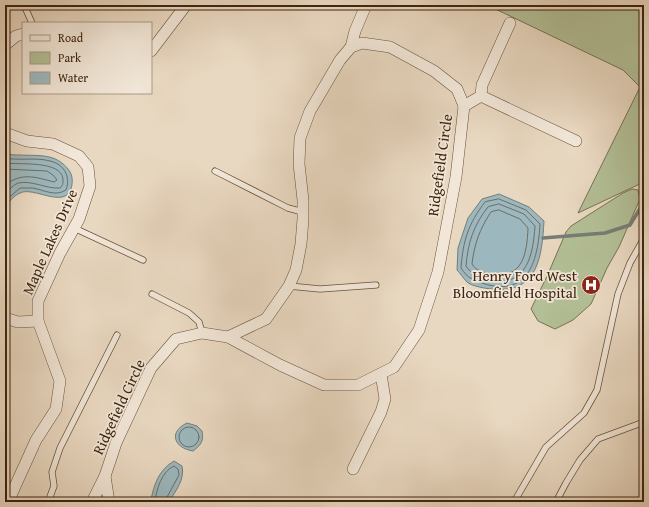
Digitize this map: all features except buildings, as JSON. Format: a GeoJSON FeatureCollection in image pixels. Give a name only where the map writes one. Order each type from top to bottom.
{"type":"FeatureCollection","features":[{"type":"Feature","properties":{"kind":"street"},"geometry":{"type":"LineString","coordinates":[[152,49],[186,5]]}},
{"type":"Feature","properties":{"kind":"street"},"geometry":{"type":"LineString","coordinates":[[228,337],[266,319],[289,286],[296,270],[301,244],[303,212],[299,164],[300,138],[310,111],[340,60],[351,47],[355,31],[366,5]]}},
{"type":"Feature","properties":{"kind":"street"},"geometry":{"type":"LineString","coordinates":[[464,106],[480,96],[482,85],[510,23]]}},
{"type":"Feature","properties":{"kind":"street"},"geometry":{"type":"LineString","coordinates":[[5,45],[16,36],[22,34]]}},
{"type":"Feature","properties":{"kind":"street","name":"Ridgefield Circle"},"geometry":{"type":"LineString","coordinates":[[92,502],[105,476],[116,443],[151,368],[176,339],[202,333],[228,337],[280,365],[324,385],[358,385],[394,367],[419,330],[438,272],[456,177],[464,106],[457,88],[434,71],[390,47],[362,43],[351,47]]}},
{"type":"Feature","properties":{"kind":"street"},"geometry":{"type":"LineString","coordinates":[[480,96],[576,142]]}},
{"type":"Feature","properties":{"kind":"street","name":"Maple Lakes Drive"},"geometry":{"type":"LineString","coordinates":[[5,133],[27,141],[52,144],[79,156],[88,167],[90,186],[79,219],[60,253],[38,301],[38,321],[60,381],[56,409],[36,440],[8,502]]}},
{"type":"Feature","properties":{"kind":"street"},"geometry":{"type":"LineString","coordinates":[[5,318],[18,322],[38,321]]}},
{"type":"Feature","properties":{"kind":"street"},"geometry":{"type":"LineString","coordinates":[[353,469],[381,412],[385,399],[381,374]]}},
{"type":"Feature","properties":{"kind":"street","name":"Ridgefield Circle"},"geometry":{"type":"LineString","coordinates":[[105,476],[109,502]]}},
{"type":"Feature","properties":{"kind":"lane"},"geometry":{"type":"LineString","coordinates":[[24,5],[32,22]]}},
{"type":"Feature","properties":{"kind":"lane"},"geometry":{"type":"LineString","coordinates":[[215,171],[288,208],[303,212]]}},
{"type":"Feature","properties":{"kind":"lane"},"geometry":{"type":"LineString","coordinates":[[74,228],[143,260]]}},
{"type":"Feature","properties":{"kind":"lane"},"geometry":{"type":"LineString","coordinates":[[514,502],[546,447],[584,413],[597,390],[618,294],[630,263],[644,238]]}},
{"type":"Feature","properties":{"kind":"lane"},"geometry":{"type":"LineString","coordinates":[[289,286],[320,289],[376,285]]}},
{"type":"Feature","properties":{"kind":"lane"},"geometry":{"type":"LineString","coordinates":[[152,294],[189,313],[199,322],[202,333]]}},
{"type":"Feature","properties":{"kind":"lane"},"geometry":{"type":"LineString","coordinates":[[48,502],[54,486],[52,472],[60,448],[117,335]]}},
{"type":"Feature","properties":{"kind":"lane"},"geometry":{"type":"LineString","coordinates":[[556,502],[580,460],[598,439],[644,422]]}},
{"type":"Feature","properties":{"kind":"green space"},"geometry":{"type":"Polygon","coordinates":[[[487,5],[644,5],[644,182],[578,213],[640,87],[623,70],[487,5]]]}},
{"type":"Feature","properties":{"kind":"green space"},"geometry":{"type":"Polygon","coordinates":[[[632,189],[638,190],[640,199],[619,247],[607,268],[591,304],[573,320],[555,329],[538,321],[531,309],[566,232],[571,226],[623,193],[632,189]]]}},
{"type":"Feature","properties":{"kind":"water"},"geometry":{"type":"Polygon","coordinates":[[[5,153],[12,155],[46,156],[58,160],[68,169],[72,176],[71,189],[67,195],[62,197],[32,192],[20,193],[13,197],[5,208],[5,153]]]}},
{"type":"Feature","properties":{"kind":"water"},"geometry":{"type":"Polygon","coordinates":[[[499,194],[529,207],[544,221],[542,247],[535,270],[528,279],[520,285],[508,289],[490,289],[472,285],[467,282],[457,270],[458,248],[468,218],[482,199],[499,194]]]}},
{"type":"Feature","properties":{"kind":"water"},"geometry":{"type":"Polygon","coordinates":[[[187,423],[197,426],[202,431],[203,438],[198,447],[193,451],[181,447],[176,439],[177,431],[187,423]]]}},
{"type":"Feature","properties":{"kind":"water"},"geometry":{"type":"Polygon","coordinates":[[[174,461],[182,466],[183,471],[177,489],[169,502],[152,502],[152,494],[158,478],[164,469],[174,461]]]}},
{"type":"Feature","properties":{"kind":"waterway"},"geometry":{"type":"LineString","coordinates":[[543,238],[605,233],[630,225],[644,202]]}},
{"type":"Feature","properties":{"kind":"place","name":"Henry Ford West Bloomfield Hospital"},"geometry":{"type":"Point","coordinates":[591,285]}}]}
